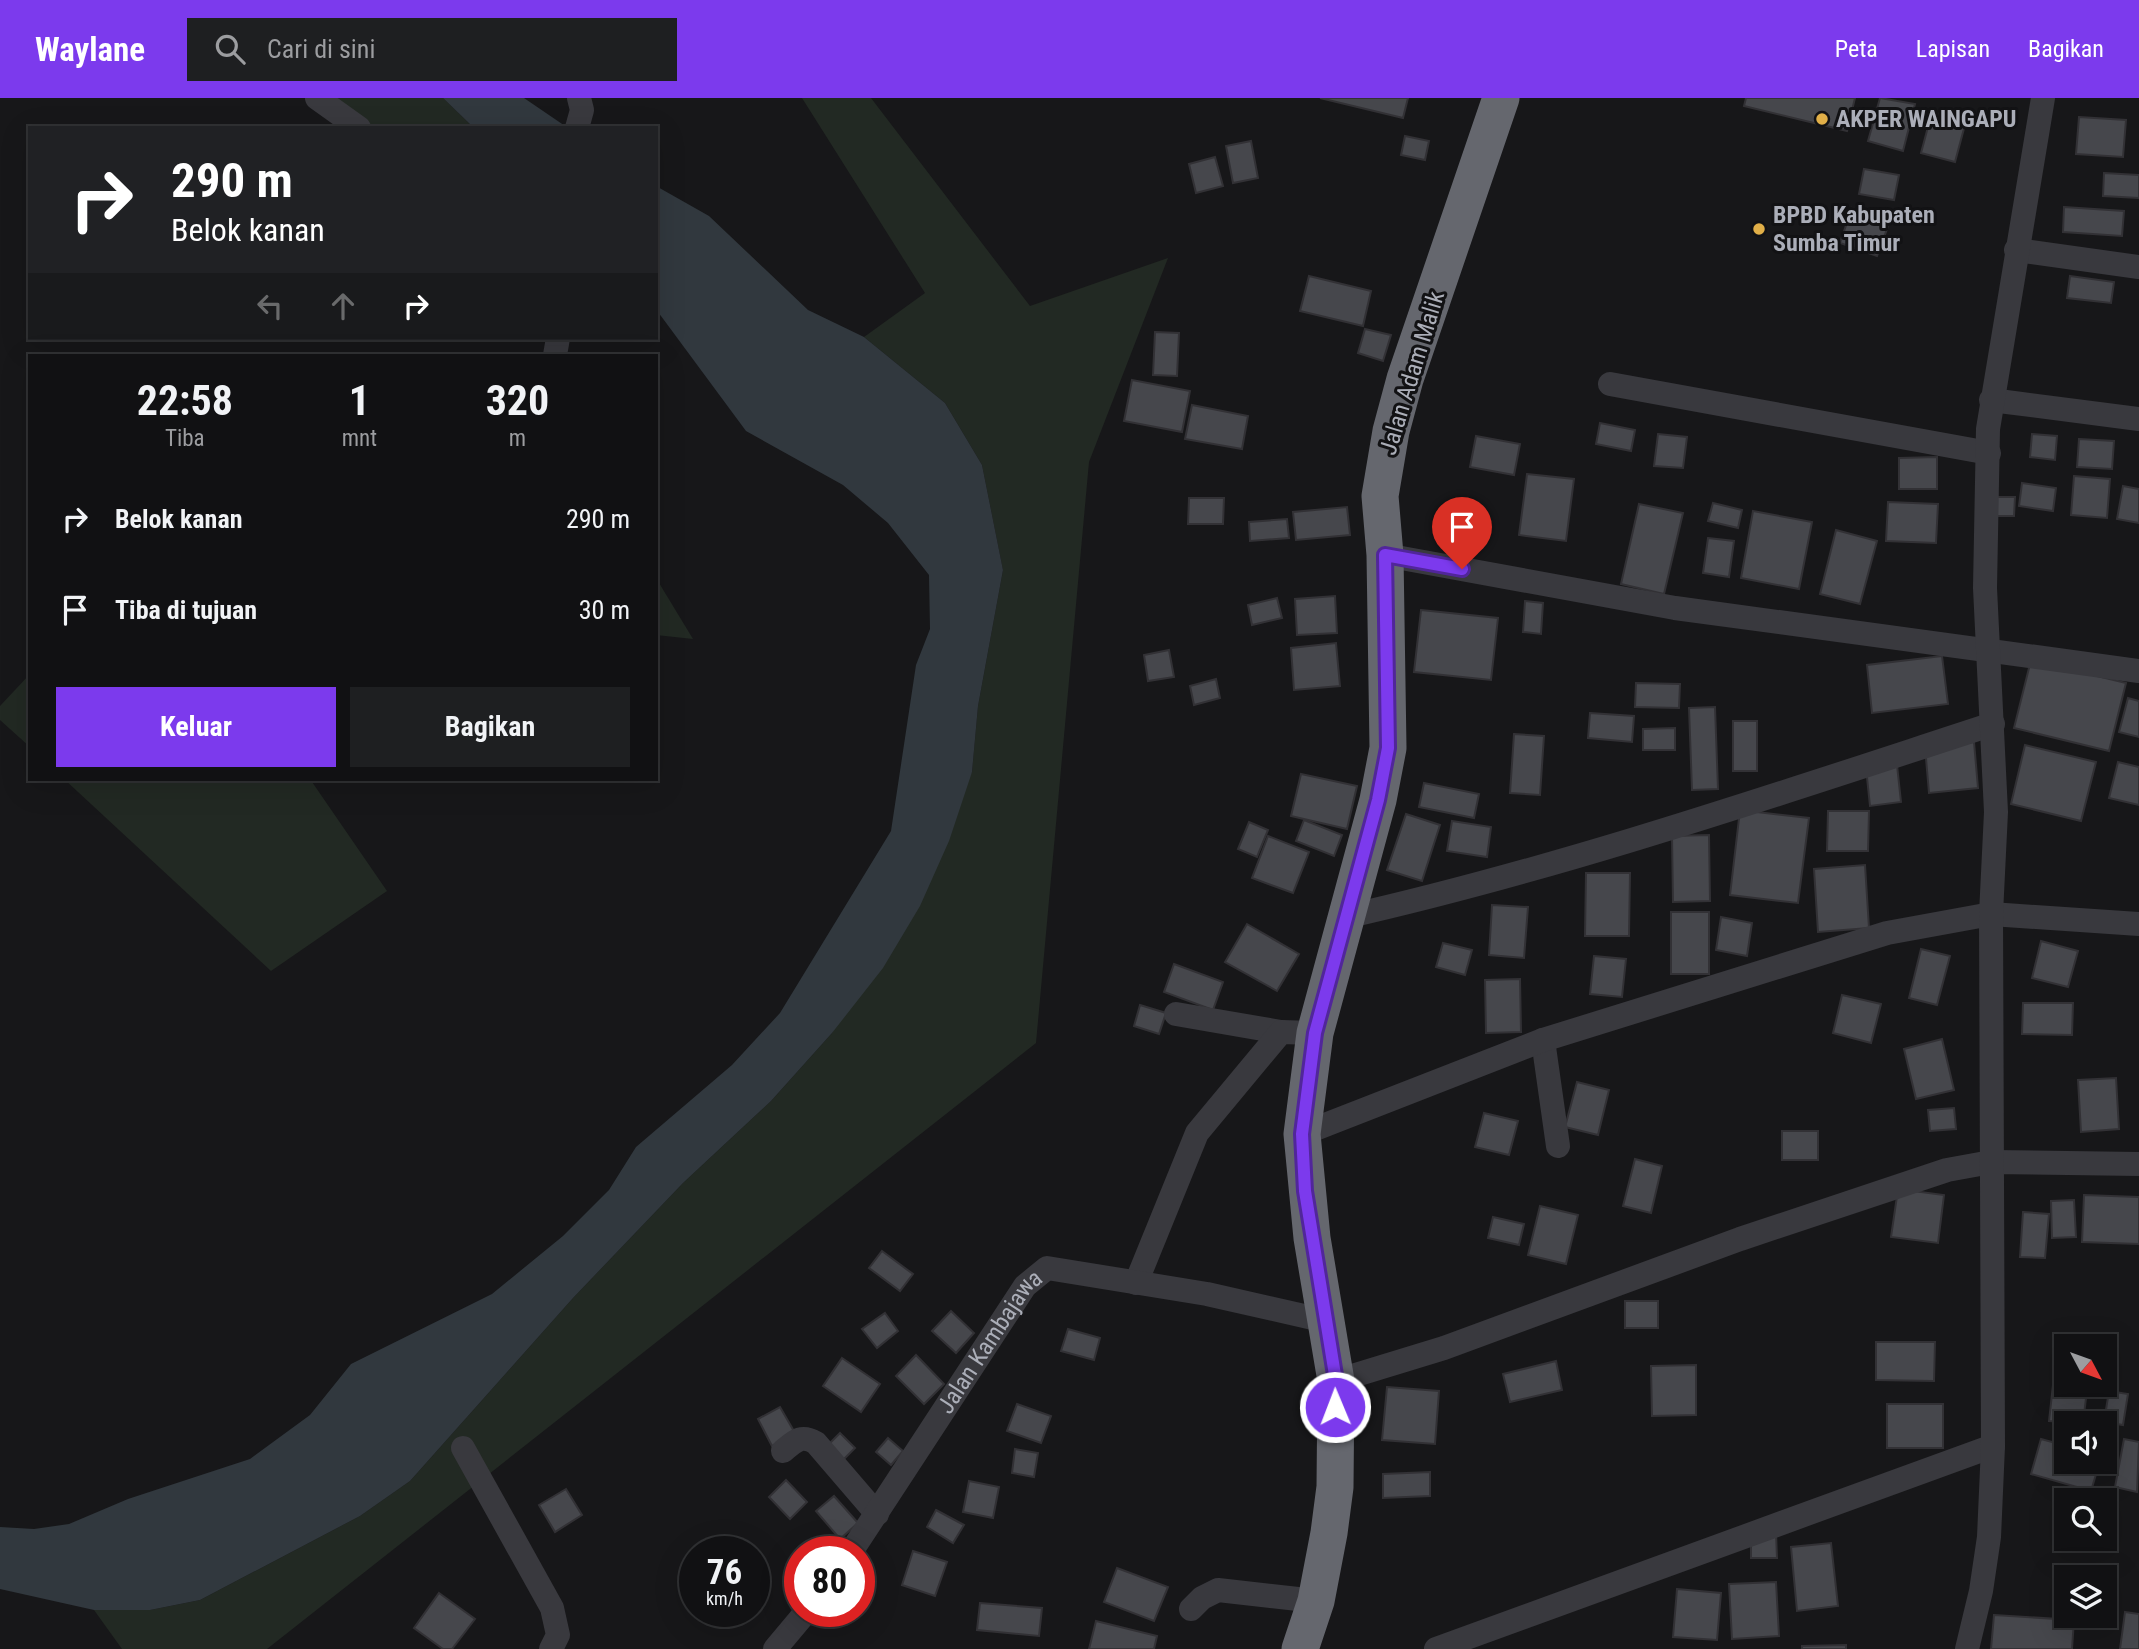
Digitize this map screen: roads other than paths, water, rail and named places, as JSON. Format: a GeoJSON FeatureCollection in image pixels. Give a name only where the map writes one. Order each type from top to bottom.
{"type":"FeatureCollection","features":[{"type":"Feature","properties":{"kind":"highway","name":"Jalan Adam Malik"},"geometry":{"type":"LineString","coordinates":[[1300,1649],[1316,1601],[1335,1487],[1336,1381],[1305,1191],[1298,1032],[1345,917],[1378,800],[1388,748],[1385,555],[1380,496],[1391,431],[1405,379],[1501,98]]}},
{"type":"Feature","properties":{"kind":"street"},"geometry":{"type":"LineString","coordinates":[[317,98],[356,126]]}},
{"type":"Feature","properties":{"kind":"street"},"geometry":{"type":"LineString","coordinates":[[578,126],[582,110],[579,98]]}},
{"type":"Feature","properties":{"kind":"street"},"geometry":{"type":"LineString","coordinates":[[1967,1649],[1981,1591],[1989,1537],[1993,1446],[1991,914],[1996,812],[1987,650],[1991,400],[2043,98]]}},
{"type":"Feature","properties":{"kind":"street"},"geometry":{"type":"LineString","coordinates":[[2016,250],[2139,267]]}},
{"type":"Feature","properties":{"kind":"street"},"geometry":{"type":"LineString","coordinates":[[1610,384],[1989,453]]}},
{"type":"Feature","properties":{"kind":"street"},"geometry":{"type":"LineString","coordinates":[[1991,400],[2139,419]]}},
{"type":"Feature","properties":{"kind":"street"},"geometry":{"type":"LineString","coordinates":[[1385,555],[1675,608],[2139,671]]}},
{"type":"Feature","properties":{"kind":"street"},"geometry":{"type":"LineString","coordinates":[[1345,917],[1466,889],[1626,843],[1993,723]]}},
{"type":"Feature","properties":{"kind":"street"},"geometry":{"type":"LineString","coordinates":[[1302,1134],[1543,1040],[1887,933],[1991,914],[2139,924]]}},
{"type":"Feature","properties":{"kind":"street"},"geometry":{"type":"LineString","coordinates":[[1176,1014],[1298,1032]]}},
{"type":"Feature","properties":{"kind":"street"},"geometry":{"type":"LineString","coordinates":[[1136,1283],[1198,1133],[1298,1032]]}},
{"type":"Feature","properties":{"kind":"street"},"geometry":{"type":"LineString","coordinates":[[1543,1040],[1558,1146]]}},
{"type":"Feature","properties":{"kind":"street"},"geometry":{"type":"LineString","coordinates":[[1336,1381],[1444,1348],[1753,1234],[1947,1170],[1991,1162],[2139,1164]]}},
{"type":"Feature","properties":{"kind":"street","name":"Jalan Kambajawa"},"geometry":{"type":"LineString","coordinates":[[862,1536],[956,1395],[994,1330],[1037,1274],[1048,1268],[1276,1307],[1326,1321]]}},
{"type":"Feature","properties":{"kind":"street"},"geometry":{"type":"LineString","coordinates":[[783,1451],[799,1438],[807,1438],[816,1443],[877,1514]]}},
{"type":"Feature","properties":{"kind":"street"},"geometry":{"type":"LineString","coordinates":[[1436,1649],[1993,1446]]}},
{"type":"Feature","properties":{"kind":"street"},"geometry":{"type":"LineString","coordinates":[[463,1448],[552,1608],[558,1635],[551,1649]]}},
{"type":"Feature","properties":{"kind":"street"},"geometry":{"type":"LineString","coordinates":[[1191,1609],[1202,1598],[1218,1590],[1230,1589],[1316,1601]]}},
{"type":"Feature","properties":{"kind":"street"},"geometry":{"type":"LineString","coordinates":[[775,1649],[793,1627]]}},
{"type":"Feature","properties":{"kind":"place","name":"AKPER WAINGAPU"},"geometry":{"type":"Point","coordinates":[1822,119]}},
{"type":"Feature","properties":{"kind":"place","name":"BPBD Kabupaten Sumba Timur"},"geometry":{"type":"Point","coordinates":[1759,229]}}]}
